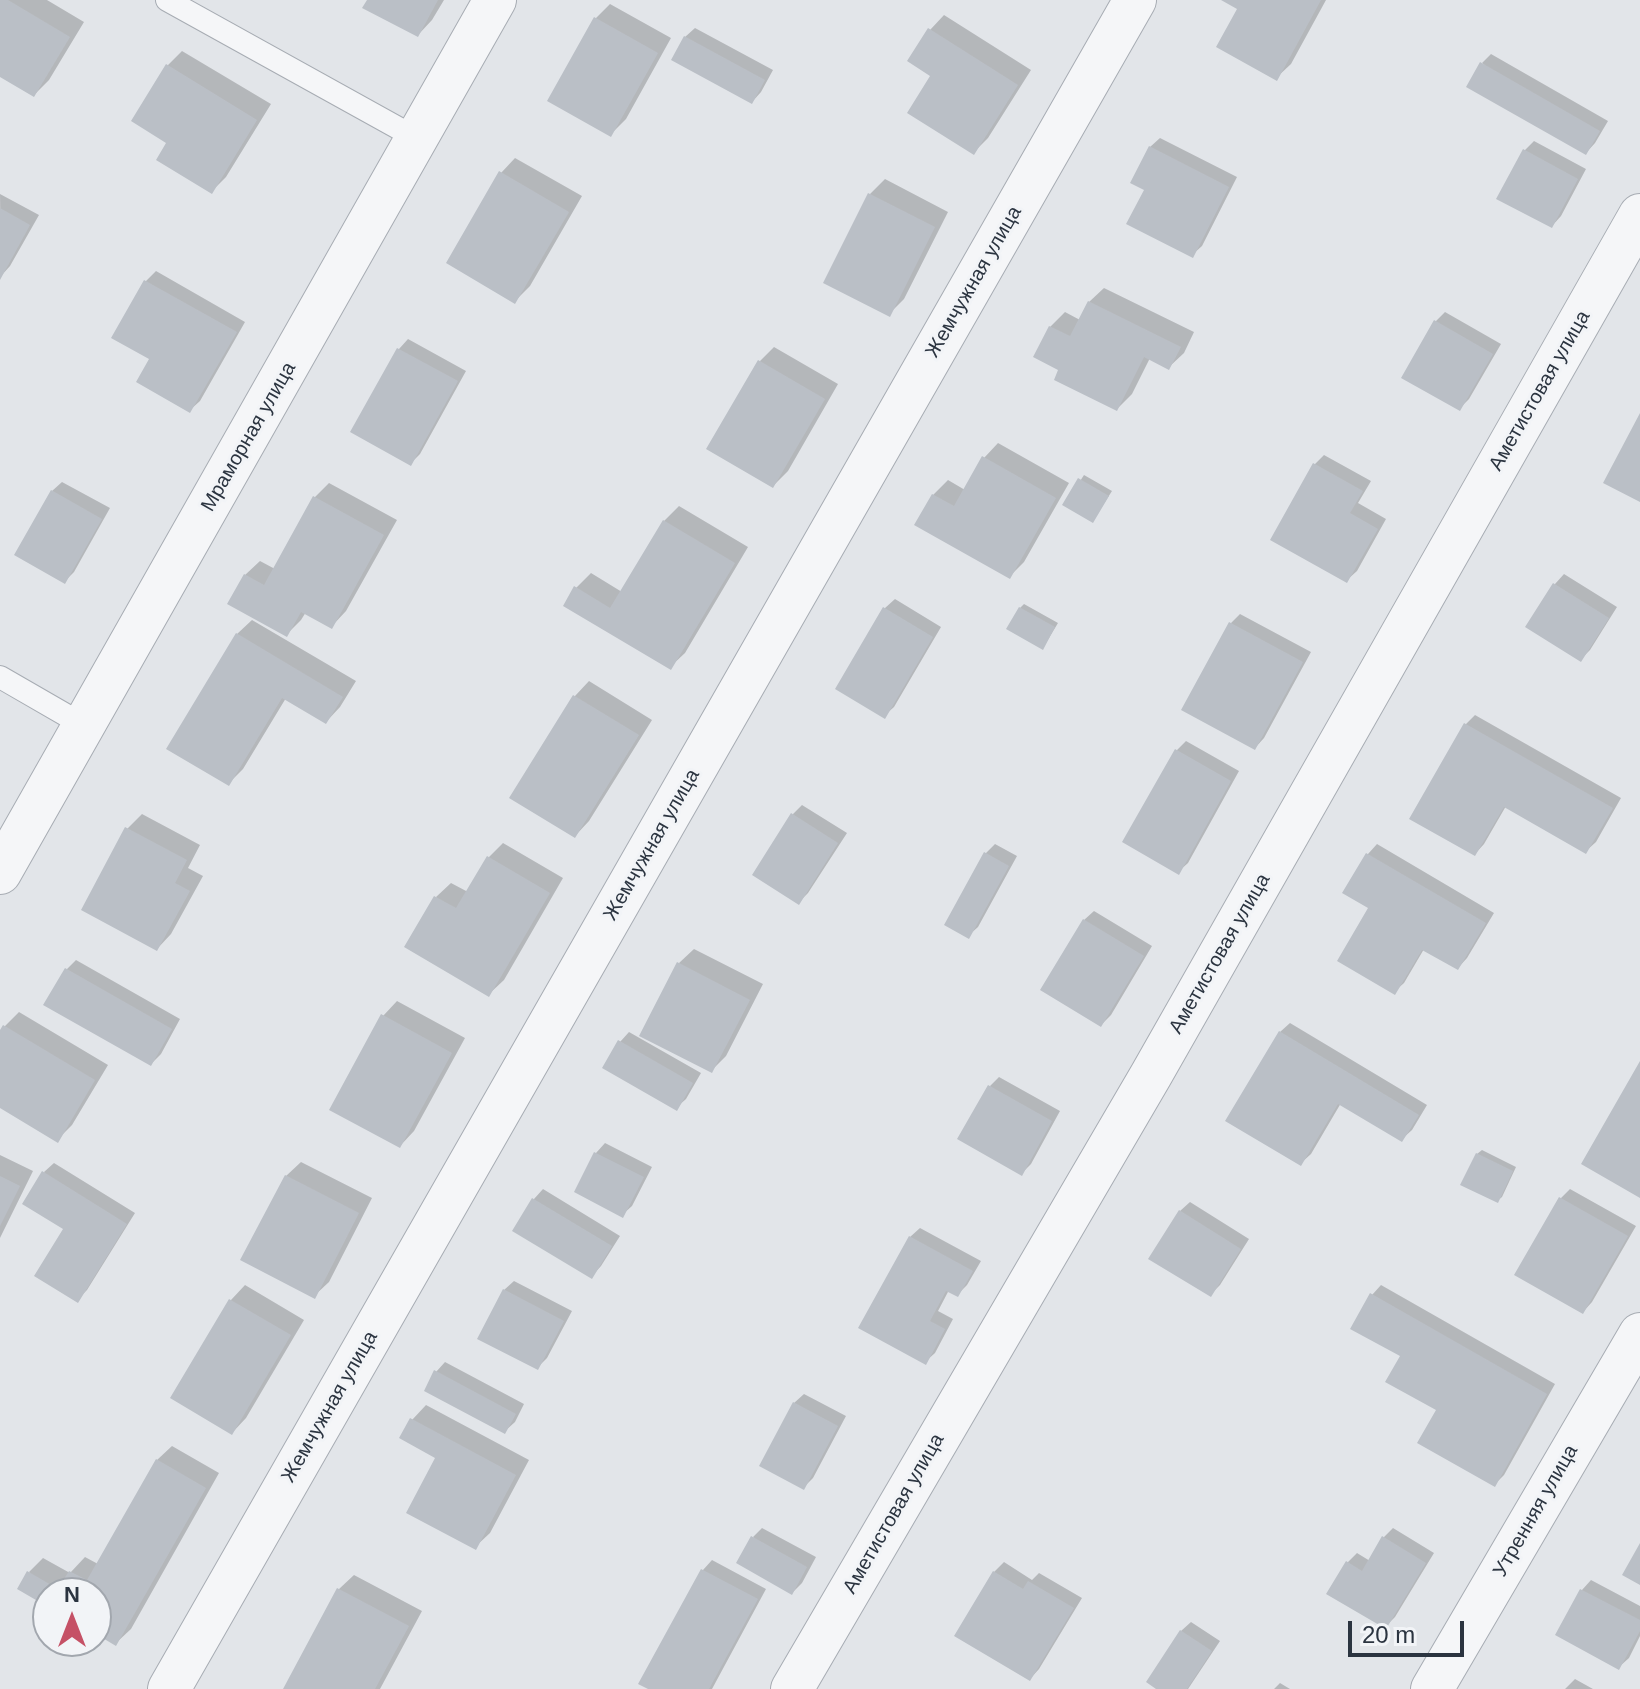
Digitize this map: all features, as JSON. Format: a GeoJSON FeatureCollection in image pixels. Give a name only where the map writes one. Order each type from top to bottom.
{"type":"FeatureCollection","features":[{"type":"Feature","properties":{"kind":"street","name":"Мраморная улица"},"geometry":{"type":"LineString","coordinates":[[0,873],[495,0]]}},
{"type":"Feature","properties":{"kind":"street","name":"Жемчужная улица"},"geometry":{"type":"LineString","coordinates":[[169,1689],[1135,0]]}},
{"type":"Feature","properties":{"kind":"street","name":"Аметистовая улица"},"geometry":{"type":"LineString","coordinates":[[792,1689],[1159,1061],[1640,215]]}},
{"type":"Feature","properties":{"kind":"street","name":"Утренняя улица"},"geometry":{"type":"LineString","coordinates":[[1432,1689],[1640,1334]]}},
{"type":"Feature","properties":{"kind":"lane"},"geometry":{"type":"LineString","coordinates":[[167,0],[418,139]]}},
{"type":"Feature","properties":{"kind":"lane"},"geometry":{"type":"LineString","coordinates":[[0,677],[85,726]]}},
{"type":"Feature","properties":{"kind":"building"},"geometry":{"type":"Polygon","coordinates":[[[0,0],[8,0],[70,37],[34,97],[0,77],[0,0]]]}},
{"type":"Feature","properties":{"kind":"building"},"geometry":{"type":"Polygon","coordinates":[[[367,0],[438,0],[418,37],[362,8],[367,0]]]}},
{"type":"Feature","properties":{"kind":"building"},"geometry":{"type":"Polygon","coordinates":[[[1221,0],[1321,0],[1277,81],[1216,47],[1237,9],[1221,0]]]}},
{"type":"Feature","properties":{"kind":"building"},"geometry":{"type":"Polygon","coordinates":[[[594,17],[658,53],[611,137],[547,101],[594,17]]]}},
{"type":"Feature","properties":{"kind":"building"},"geometry":{"type":"Polygon","coordinates":[[[928,28],[1018,85],[974,155],[907,113],[930,76],[907,61],[928,28]]]}},
{"type":"Feature","properties":{"kind":"building"},"geometry":{"type":"Polygon","coordinates":[[[684,36],[765,80],[752,104],[671,60],[684,36]]]}},
{"type":"Feature","properties":{"kind":"building"},"geometry":{"type":"Polygon","coordinates":[[[1480,62],[1600,131],[1586,155],[1466,87],[1480,62]]]}},
{"type":"Feature","properties":{"kind":"building"},"geometry":{"type":"Polygon","coordinates":[[[166,64],[257,120],[212,194],[156,160],[166,143],[131,121],[166,64]]]}},
{"type":"Feature","properties":{"kind":"building"},"geometry":{"type":"Polygon","coordinates":[[[1149,146],[1229,187],[1193,258],[1126,224],[1144,190],[1130,183],[1149,146]]]}},
{"type":"Feature","properties":{"kind":"building"},"geometry":{"type":"Polygon","coordinates":[[[1523,149],[1578,179],[1552,228],[1496,199],[1523,149]]]}},
{"type":"Feature","properties":{"kind":"building"},"geometry":{"type":"Polygon","coordinates":[[[499,171],[569,212],[515,304],[446,263],[499,171]]]}},
{"type":"Feature","properties":{"kind":"building"},"geometry":{"type":"Polygon","coordinates":[[[868,193],[935,227],[890,317],[823,283],[868,193]]]}},
{"type":"Feature","properties":{"kind":"building"},"geometry":{"type":"Polygon","coordinates":[[[0,208],[30,225],[0,280],[0,208]]]}},
{"type":"Feature","properties":{"kind":"building"},"geometry":{"type":"Polygon","coordinates":[[[144,280],[237,332],[190,413],[136,382],[149,359],[111,338],[144,280]]]}},
{"type":"Feature","properties":{"kind":"building"},"geometry":{"type":"Polygon","coordinates":[[[1088,301],[1181,347],[1169,370],[1144,357],[1117,411],[1054,380],[1058,370],[1033,357],[1049,326],[1070,336],[1088,301]]]}},
{"type":"Feature","properties":{"kind":"building"},"geometry":{"type":"Polygon","coordinates":[[[1434,320],[1493,354],[1460,411],[1401,378],[1434,320]]]}},
{"type":"Feature","properties":{"kind":"building"},"geometry":{"type":"Polygon","coordinates":[[[397,348],[458,381],[411,466],[350,432],[397,348]]]}},
{"type":"Feature","properties":{"kind":"building"},"geometry":{"type":"Polygon","coordinates":[[[758,360],[825,399],[773,488],[706,449],[758,360]]]}},
{"type":"Feature","properties":{"kind":"building"},"geometry":{"type":"Polygon","coordinates":[[[1640,413],[1640,502],[1603,483],[1640,413]]]}},
{"type":"Feature","properties":{"kind":"building"},"geometry":{"type":"Polygon","coordinates":[[[982,456],[1056,498],[1010,579],[914,525],[932,494],[954,506],[982,456]]]}},
{"type":"Feature","properties":{"kind":"building"},"geometry":{"type":"Polygon","coordinates":[[[1313,463],[1363,491],[1350,513],[1378,529],[1347,583],[1270,540],[1313,463]]]}},
{"type":"Feature","properties":{"kind":"building"},"geometry":{"type":"Polygon","coordinates":[[[1078,478],[1109,496],[1093,523],[1062,505],[1078,478]]]}},
{"type":"Feature","properties":{"kind":"building"},"geometry":{"type":"Polygon","coordinates":[[[51,490],[102,519],[65,584],[14,555],[51,490]]]}},
{"type":"Feature","properties":{"kind":"building"},"geometry":{"type":"Polygon","coordinates":[[[313,496],[384,535],[332,629],[301,612],[287,637],[227,604],[244,574],[264,585],[313,496]]]}},
{"type":"Feature","properties":{"kind":"building"},"geometry":{"type":"Polygon","coordinates":[[[663,520],[735,563],[671,670],[563,606],[574,586],[610,608],[663,520]]]}},
{"type":"Feature","properties":{"kind":"building"},"geometry":{"type":"Polygon","coordinates":[[[1553,583],[1609,618],[1581,662],[1525,627],[1553,583]]]}},
{"type":"Feature","properties":{"kind":"building"},"geometry":{"type":"Polygon","coordinates":[[[883,607],[933,637],[885,719],[835,689],[883,607]]]}},
{"type":"Feature","properties":{"kind":"building"},"geometry":{"type":"Polygon","coordinates":[[[1019,607],[1055,627],[1043,650],[1006,629],[1019,607]]]}},
{"type":"Feature","properties":{"kind":"building"},"geometry":{"type":"Polygon","coordinates":[[[1229,622],[1303,662],[1255,750],[1181,710],[1229,622]]]}},
{"type":"Feature","properties":{"kind":"building"},"geometry":{"type":"Polygon","coordinates":[[[236,633],[343,697],[326,724],[282,698],[229,786],[166,749],[236,633]]]}},
{"type":"Feature","properties":{"kind":"building"},"geometry":{"type":"Polygon","coordinates":[[[573,695],[639,735],[575,838],[509,798],[573,695]]]}},
{"type":"Feature","properties":{"kind":"building"},"geometry":{"type":"Polygon","coordinates":[[[1464,723],[1613,808],[1586,854],[1504,807],[1475,856],[1409,819],[1464,723]]]}},
{"type":"Feature","properties":{"kind":"building"},"geometry":{"type":"Polygon","coordinates":[[[1175,749],[1231,781],[1179,875],[1122,842],[1175,749]]]}},
{"type":"Feature","properties":{"kind":"building"},"geometry":{"type":"Polygon","coordinates":[[[791,813],[838,843],[799,905],[752,875],[791,813]]]}},
{"type":"Feature","properties":{"kind":"building"},"geometry":{"type":"Polygon","coordinates":[[[125,827],[187,860],[175,883],[190,891],[157,951],[81,910],[125,827]]]}},
{"type":"Feature","properties":{"kind":"building"},"geometry":{"type":"Polygon","coordinates":[[[984,852],[1009,866],[969,939],[944,925],[984,852]]]}},
{"type":"Feature","properties":{"kind":"building"},"geometry":{"type":"Polygon","coordinates":[[[1366,853],[1486,923],[1458,970],[1422,950],[1395,995],[1337,961],[1368,908],[1342,893],[1366,853]]]}},
{"type":"Feature","properties":{"kind":"building"},"geometry":{"type":"Polygon","coordinates":[[[487,856],[550,893],[489,997],[404,947],[434,896],[456,908],[487,856]]]}},
{"type":"Feature","properties":{"kind":"building"},"geometry":{"type":"Polygon","coordinates":[[[1083,919],[1144,956],[1101,1027],[1040,990],[1083,919]]]}},
{"type":"Feature","properties":{"kind":"building"},"geometry":{"type":"Polygon","coordinates":[[[677,962],[750,1000],[712,1073],[639,1036],[677,962]]]}},
{"type":"Feature","properties":{"kind":"building"},"geometry":{"type":"Polygon","coordinates":[[[65,968],[172,1029],[151,1066],[43,1005],[65,968]]]}},
{"type":"Feature","properties":{"kind":"building"},"geometry":{"type":"Polygon","coordinates":[[[381,1014],[452,1053],[400,1148],[329,1110],[381,1014]]]}},
{"type":"Feature","properties":{"kind":"building"},"geometry":{"type":"Polygon","coordinates":[[[3,1025],[95,1080],[58,1143],[0,1108],[0,1030],[3,1025]]]}},
{"type":"Feature","properties":{"kind":"building"},"geometry":{"type":"Polygon","coordinates":[[[1279,1031],[1419,1115],[1402,1142],[1338,1104],[1301,1166],[1225,1121],[1279,1031]]]}},
{"type":"Feature","properties":{"kind":"building"},"geometry":{"type":"Polygon","coordinates":[[[618,1040],[693,1083],[677,1111],[602,1068],[618,1040]]]}},
{"type":"Feature","properties":{"kind":"building"},"geometry":{"type":"Polygon","coordinates":[[[1640,1061],[1640,1198],[1581,1164],[1640,1061]]]}},
{"type":"Feature","properties":{"kind":"building"},"geometry":{"type":"Polygon","coordinates":[[[988,1085],[1052,1121],[1022,1176],[957,1139],[988,1085]]]}},
{"type":"Feature","properties":{"kind":"building"},"geometry":{"type":"Polygon","coordinates":[[[594,1152],[644,1177],[623,1218],[574,1192],[594,1152]]]}},
{"type":"Feature","properties":{"kind":"building"},"geometry":{"type":"Polygon","coordinates":[[[1476,1153],[1513,1171],[1498,1203],[1460,1185],[1476,1153]]]}},
{"type":"Feature","properties":{"kind":"building"},"geometry":{"type":"Polygon","coordinates":[[[42,1171],[127,1224],[78,1303],[34,1276],[63,1229],[22,1204],[42,1171]]]}},
{"type":"Feature","properties":{"kind":"building"},"geometry":{"type":"Polygon","coordinates":[[[285,1175],[359,1213],[315,1299],[240,1260],[285,1175]]]}},
{"type":"Feature","properties":{"kind":"building"},"geometry":{"type":"Polygon","coordinates":[[[0,1176],[20,1186],[0,1226],[0,1176]]]}},
{"type":"Feature","properties":{"kind":"building"},"geometry":{"type":"Polygon","coordinates":[[[1559,1197],[1628,1236],[1583,1314],[1514,1275],[1559,1197]]]}},
{"type":"Feature","properties":{"kind":"building"},"geometry":{"type":"Polygon","coordinates":[[[532,1198],[612,1246],[592,1279],[512,1231],[532,1198]]]}},
{"type":"Feature","properties":{"kind":"building"},"geometry":{"type":"Polygon","coordinates":[[[1179,1210],[1241,1249],[1211,1297],[1148,1259],[1179,1210]]]}},
{"type":"Feature","properties":{"kind":"building"},"geometry":{"type":"Polygon","coordinates":[[[909,1236],[973,1271],[958,1297],[946,1291],[930,1321],[945,1329],[926,1365],[858,1328],[909,1236]]]}},
{"type":"Feature","properties":{"kind":"building"},"geometry":{"type":"Polygon","coordinates":[[[503,1289],[564,1321],[538,1370],[477,1339],[503,1289]]]}},
{"type":"Feature","properties":{"kind":"building"},"geometry":{"type":"Polygon","coordinates":[[[1370,1293],[1547,1394],[1495,1487],[1417,1443],[1436,1410],[1385,1382],[1400,1356],[1350,1329],[1370,1293]]]}},
{"type":"Feature","properties":{"kind":"building"},"geometry":{"type":"Polygon","coordinates":[[[229,1299],[291,1335],[232,1435],[170,1398],[229,1299]]]}},
{"type":"Feature","properties":{"kind":"building"},"geometry":{"type":"Polygon","coordinates":[[[434,1370],[516,1414],[505,1434],[424,1391],[434,1370]]]}},
{"type":"Feature","properties":{"kind":"building"},"geometry":{"type":"Polygon","coordinates":[[[793,1402],[838,1426],[804,1490],[759,1466],[793,1402]]]}},
{"type":"Feature","properties":{"kind":"building"},"geometry":{"type":"Polygon","coordinates":[[[410,1418],[516,1475],[476,1550],[406,1513],[435,1458],[399,1438],[410,1418]]]}},
{"type":"Feature","properties":{"kind":"building"},"geometry":{"type":"Polygon","coordinates":[[[156,1459],[206,1488],[116,1646],[112,1644],[112,1577],[89,1577],[156,1459]]]}},
{"type":"Feature","properties":{"kind":"building"},"geometry":{"type":"Polygon","coordinates":[[[751,1536],[807,1567],[792,1595],[736,1563],[751,1536]]]}},
{"type":"Feature","properties":{"kind":"building"},"geometry":{"type":"Polygon","coordinates":[[[1382,1536],[1426,1563],[1386,1629],[1326,1594],[1346,1561],[1362,1571],[1382,1536]]]}},
{"type":"Feature","properties":{"kind":"building"},"geometry":{"type":"Polygon","coordinates":[[[1640,1543],[1640,1585],[1622,1575],[1640,1543]]]}},
{"type":"Feature","properties":{"kind":"building"},"geometry":{"type":"Polygon","coordinates":[[[701,1569],[758,1599],[709,1689],[648,1689],[638,1684],[701,1569]]]}},
{"type":"Feature","properties":{"kind":"building"},"geometry":{"type":"Polygon","coordinates":[[[27,1571],[37,1577],[32,1577],[32,1598],[17,1589],[27,1571]]]}},
{"type":"Feature","properties":{"kind":"building"},"geometry":{"type":"Polygon","coordinates":[[[69,1571],[81,1577],[65,1577],[69,1571]]]}},
{"type":"Feature","properties":{"kind":"building"},"geometry":{"type":"Polygon","coordinates":[[[993,1571],[1023,1589],[1028,1581],[1074,1608],[1030,1681],[954,1636],[993,1571]]]}},
{"type":"Feature","properties":{"kind":"building"},"geometry":{"type":"Polygon","coordinates":[[[337,1588],[409,1626],[375,1689],[283,1689],[337,1588]]]}},
{"type":"Feature","properties":{"kind":"building"},"geometry":{"type":"Polygon","coordinates":[[[1580,1589],[1640,1620],[1640,1631],[1619,1670],[1555,1635],[1580,1589]]]}},
{"type":"Feature","properties":{"kind":"building"},"geometry":{"type":"Polygon","coordinates":[[[1180,1630],[1212,1651],[1187,1689],[1156,1689],[1146,1682],[1180,1630]]]}}]}
